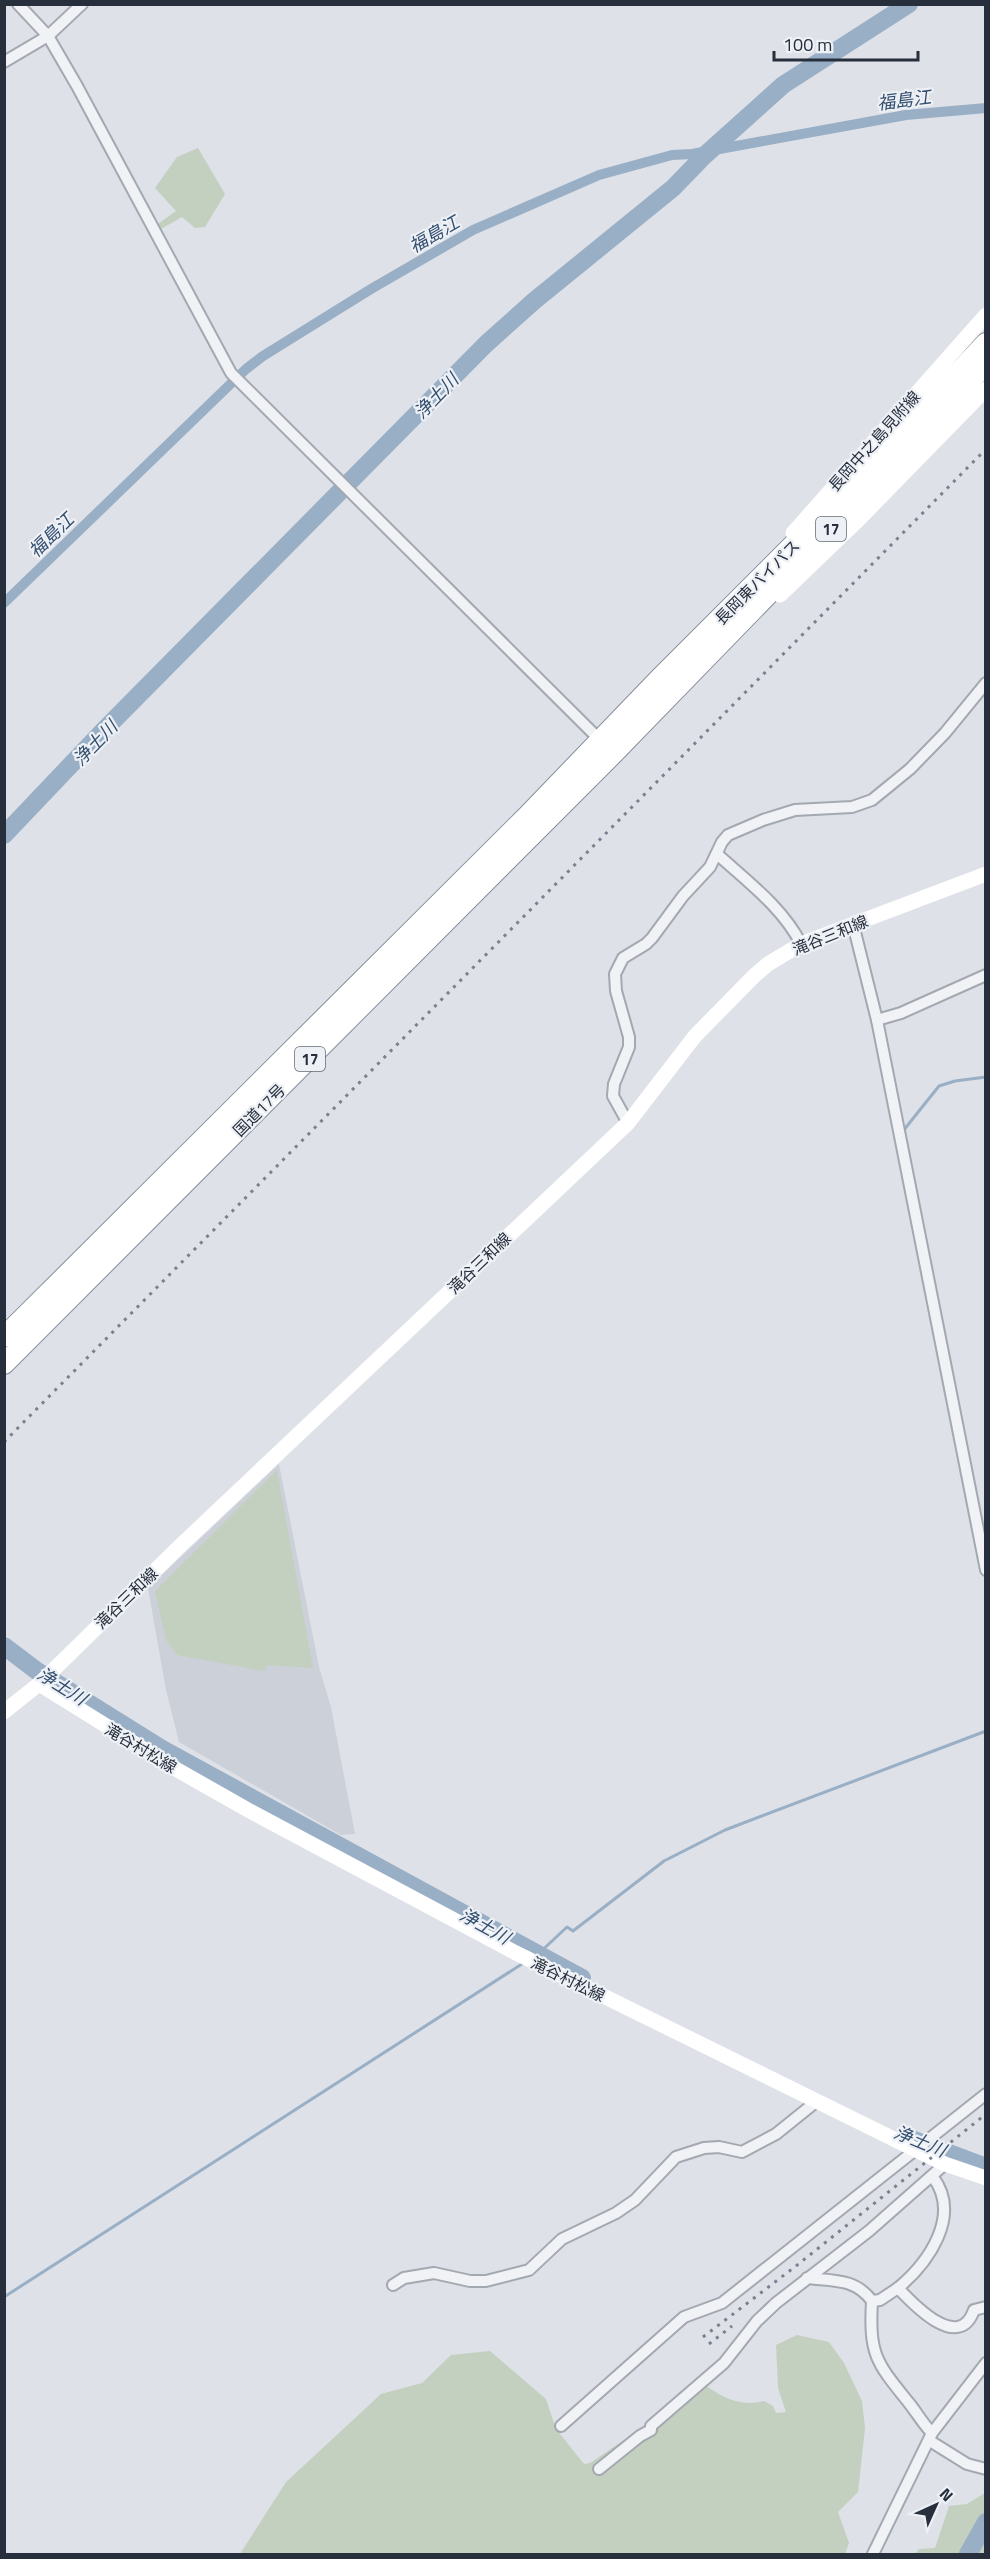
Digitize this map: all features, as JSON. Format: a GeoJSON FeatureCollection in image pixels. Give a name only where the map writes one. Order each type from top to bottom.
{"type":"FeatureCollection","features":[{"type":"Feature","properties":{"kind":"highway","name":"長岡東バイパス"},"geometry":{"type":"LineString","coordinates":[[607,746],[714,649],[852,508],[941,403],[986,343]]}},
{"type":"Feature","properties":{"kind":"highway","name":"長岡東バイパス"},"geometry":{"type":"LineString","coordinates":[[607,746],[717,622],[826,512],[941,403],[986,364]]}},
{"type":"Feature","properties":{"kind":"highway","name":"国道17号"},"geometry":{"type":"LineString","coordinates":[[4,1337],[469,874],[607,746]]}},
{"type":"Feature","properties":{"kind":"highway","name":"国道17号"},"geometry":{"type":"LineString","coordinates":[[4,1364],[607,746]]}},
{"type":"Feature","properties":{"kind":"main road","name":"長岡中之島見附線"},"geometry":{"type":"LineString","coordinates":[[717,622],[986,315]]}},
{"type":"Feature","properties":{"kind":"main road"},"geometry":{"type":"LineString","coordinates":[[714,649],[809,568],[986,389]]}},
{"type":"Feature","properties":{"kind":"main road","name":"滝谷三和線"},"geometry":{"type":"LineString","coordinates":[[7,1705],[39,1684],[179,1547],[628,1123],[695,1036],[731,997],[768,964],[801,944],[986,874]]}},
{"type":"Feature","properties":{"kind":"main road","name":"滝谷村松線"},"geometry":{"type":"LineString","coordinates":[[39,1684],[174,1768],[248,1810],[523,1957],[914,2150],[945,2164],[986,2178]]}},
{"type":"Feature","properties":{"kind":"street"},"geometry":{"type":"LineString","coordinates":[[18,4],[48,36],[83,96],[231,373],[242,387],[607,746]]}},
{"type":"Feature","properties":{"kind":"street"},"geometry":{"type":"LineString","coordinates":[[4,62],[48,36],[82,4]]}},
{"type":"Feature","properties":{"kind":"street"},"geometry":{"type":"LineString","coordinates":[[628,1123],[613,1096],[614,1084],[629,1047],[629,1037],[616,991],[615,974],[622,958],[652,938],[682,896],[710,867],[728,835],[763,820],[803,808],[852,807],[872,800],[910,769],[945,733],[986,683]]}},
{"type":"Feature","properties":{"kind":"street"},"geometry":{"type":"LineString","coordinates":[[717,854],[785,919],[801,944]]}},
{"type":"Feature","properties":{"kind":"street"},"geometry":{"type":"LineString","coordinates":[[853,924],[877,1020],[986,1570]]}},
{"type":"Feature","properties":{"kind":"street"},"geometry":{"type":"LineString","coordinates":[[877,1020],[901,1013],[986,975]]}},
{"type":"Feature","properties":{"kind":"street"},"geometry":{"type":"LineString","coordinates":[[561,2426],[684,2317],[722,2303],[986,2094]]}},
{"type":"Feature","properties":{"kind":"street"},"geometry":{"type":"LineString","coordinates":[[393,2285],[404,2277],[434,2273],[470,2281],[486,2281],[529,2270],[562,2239],[616,2213],[634,2200],[676,2157],[704,2148],[719,2147],[742,2152],[776,2134],[817,2101]]}},
{"type":"Feature","properties":{"kind":"street"},"geometry":{"type":"LineString","coordinates":[[599,2469],[640,2436],[651,2430],[651,2426],[724,2363],[757,2321],[807,2278],[869,2231],[933,2177],[945,2164]]}},
{"type":"Feature","properties":{"kind":"street"},"geometry":{"type":"LineString","coordinates":[[872,2301],[880,2300],[898,2288],[924,2264],[938,2237],[942,2225],[942,2202],[941,2191],[933,2177]]}},
{"type":"Feature","properties":{"kind":"street"},"geometry":{"type":"LineString","coordinates":[[807,2278],[858,2285],[872,2301],[870,2329],[876,2356],[888,2379],[931,2437],[961,2461],[986,2469]]}},
{"type":"Feature","properties":{"kind":"street"},"geometry":{"type":"LineString","coordinates":[[898,2288],[927,2316],[949,2327],[958,2326],[971,2317],[974,2310],[986,2307]]}},
{"type":"Feature","properties":{"kind":"street"},"geometry":{"type":"LineString","coordinates":[[873,2554],[931,2437],[986,2363]]}},
{"type":"Feature","properties":{"kind":"shaded area"},"geometry":{"type":"Polygon","coordinates":[[[279,1464],[319,1667],[331,1707],[355,1834],[341,1835],[179,1742],[166,1690],[148,1588],[279,1464]]]}},
{"type":"Feature","properties":{"kind":"green space"},"geometry":{"type":"Polygon","coordinates":[[[198,148],[225,194],[205,227],[195,228],[182,217],[161,229],[158,224],[176,211],[155,188],[177,157],[198,148]]]}},
{"type":"Feature","properties":{"kind":"green space"},"geometry":{"type":"Polygon","coordinates":[[[277,1470],[313,1668],[267,1665],[264,1671],[177,1655],[166,1640],[155,1591],[277,1470]]]}},
{"type":"Feature","properties":{"kind":"green space"},"geometry":{"type":"Polygon","coordinates":[[[797,2335],[829,2342],[844,2363],[862,2401],[865,2428],[858,2492],[838,2512],[849,2543],[845,2554],[240,2554],[286,2482],[381,2394],[422,2383],[451,2355],[490,2351],[546,2399],[556,2429],[584,2464],[590,2463],[705,2385],[733,2400],[748,2403],[764,2401],[773,2406],[776,2413],[786,2412],[778,2388],[776,2345],[797,2335]]]}},
{"type":"Feature","properties":{"kind":"green space"},"geometry":{"type":"Polygon","coordinates":[[[985,2493],[985,2554],[915,2554],[919,2549],[935,2548],[949,2506],[967,2504],[985,2493]]]}},
{"type":"Feature","properties":{"kind":"waterway","name":"浄土川"},"geometry":{"type":"LineString","coordinates":[[4,835],[103,731],[486,344],[534,301],[673,188],[704,156],[783,85],[909,4]]}},
{"type":"Feature","properties":{"kind":"waterway","name":"福島江"},"geometry":{"type":"LineString","coordinates":[[4,603],[246,369],[371,289],[473,230],[599,175],[672,155],[692,154],[906,115],[986,108]]}},
{"type":"Feature","properties":{"kind":"waterway"},"geometry":{"type":"LineString","coordinates":[[903,1131],[939,1086],[955,1081],[986,1077]]}},
{"type":"Feature","properties":{"kind":"waterway","name":"浄土川"},"geometry":{"type":"LineString","coordinates":[[4,1646],[37,1671],[162,1749],[582,1978]]}},
{"type":"Feature","properties":{"kind":"waterway"},"geometry":{"type":"LineString","coordinates":[[536,1956],[567,1927],[573,1931],[664,1861],[725,1830],[986,1731]]}},
{"type":"Feature","properties":{"kind":"waterway"},"geometry":{"type":"LineString","coordinates":[[4,2297],[525,1962]]}},
{"type":"Feature","properties":{"kind":"waterway","name":"浄土川"},"geometry":{"type":"LineString","coordinates":[[906,2137],[986,2167]]}},
{"type":"Feature","properties":{"kind":"waterway","name":"浄土川"},"geometry":{"type":"LineString","coordinates":[[968,2554],[986,2522]]}},
{"type":"Feature","properties":{"kind":"railway"},"geometry":{"type":"LineString","coordinates":[[4,1442],[986,449]]}},
{"type":"Feature","properties":{"kind":"railway"},"geometry":{"type":"LineString","coordinates":[[703,2337],[986,2114]]}},
{"type":"Feature","properties":{"kind":"railway"},"geometry":{"type":"LineString","coordinates":[[709,2344],[732,2326]]}}]}
